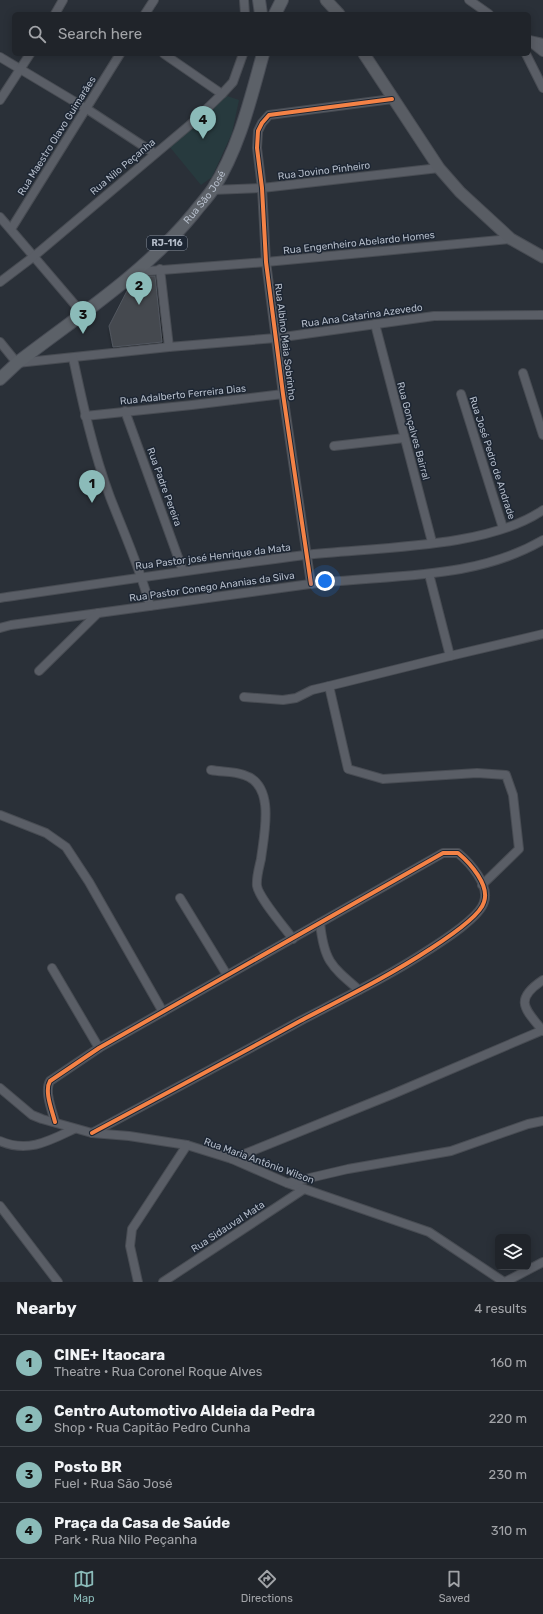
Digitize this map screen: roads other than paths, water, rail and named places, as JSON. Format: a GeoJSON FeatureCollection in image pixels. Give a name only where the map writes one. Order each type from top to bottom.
{"type":"FeatureCollection","features":[{"type":"Feature","properties":{"kind":"main road"},"geometry":{"type":"LineString","coordinates":[[259,0],[261,12]]}},
{"type":"Feature","properties":{"kind":"main road"},"geometry":{"type":"LineString","coordinates":[[276,12],[282,0]]}},
{"type":"Feature","properties":{"kind":"main road"},"geometry":{"type":"LineString","coordinates":[[326,0],[336,8]]}},
{"type":"Feature","properties":{"kind":"main road","name":"Rua São José"},"geometry":{"type":"LineString","coordinates":[[0,379],[17,363],[136,272],[180,229],[212,190],[231,156],[246,117],[262,56]]}},
{"type":"Feature","properties":{"kind":"main road"},"geometry":{"type":"LineString","coordinates":[[365,56],[438,168],[460,192],[511,239],[543,257]]}},
{"type":"Feature","properties":{"kind":"street"},"geometry":{"type":"LineString","coordinates":[[56,12],[63,0]]}},
{"type":"Feature","properties":{"kind":"street"},"geometry":{"type":"LineString","coordinates":[[146,12],[154,0]]}},
{"type":"Feature","properties":{"kind":"street"},"geometry":{"type":"LineString","coordinates":[[244,0],[245,12]]}},
{"type":"Feature","properties":{"kind":"street"},"geometry":{"type":"LineString","coordinates":[[469,0],[486,12]]}},
{"type":"Feature","properties":{"kind":"street"},"geometry":{"type":"LineString","coordinates":[[531,41],[543,43]]}},
{"type":"Feature","properties":{"kind":"street"},"geometry":{"type":"LineString","coordinates":[[531,43],[543,52]]}},
{"type":"Feature","properties":{"kind":"street"},"geometry":{"type":"LineString","coordinates":[[0,100],[29,56]]}},
{"type":"Feature","properties":{"kind":"street","name":"Rua Maestro Olavo Guimarães"},"geometry":{"type":"LineString","coordinates":[[11,229],[87,110],[119,56]]}},
{"type":"Feature","properties":{"kind":"street"},"geometry":{"type":"LineString","coordinates":[[167,56],[222,94]]}},
{"type":"Feature","properties":{"kind":"street","name":"Rua Nilo Peçanha"},"geometry":{"type":"LineString","coordinates":[[0,282],[34,257],[192,123],[233,82],[242,56]]}},
{"type":"Feature","properties":{"kind":"street"},"geometry":{"type":"LineString","coordinates":[[527,56],[543,88]]}},
{"type":"Feature","properties":{"kind":"street"},"geometry":{"type":"LineString","coordinates":[[0,57],[87,110],[154,154]]}},
{"type":"Feature","properties":{"kind":"street","name":"Rua Albino Maia Sobrinho"},"geometry":{"type":"LineString","coordinates":[[311,584],[283,394],[266,262],[262,188],[257,148],[258,131],[262,123],[269,115],[392,99]]}},
{"type":"Feature","properties":{"kind":"street","name":"Rua Jovino Pinheiro"},"geometry":{"type":"LineString","coordinates":[[212,190],[262,188],[438,168]]}},
{"type":"Feature","properties":{"kind":"street"},"geometry":{"type":"LineString","coordinates":[[0,217],[82,313]]}},
{"type":"Feature","properties":{"kind":"street","name":"Rua Engenheiro Abelardo Homes"},"geometry":{"type":"LineString","coordinates":[[136,272],[266,262],[511,239]]}},
{"type":"Feature","properties":{"kind":"street"},"geometry":{"type":"LineString","coordinates":[[160,269],[169,347]]}},
{"type":"Feature","properties":{"kind":"street","name":"Rua Ana Catarina Azevedo"},"geometry":{"type":"LineString","coordinates":[[17,363],[169,347],[276,338],[434,316],[543,315]]}},
{"type":"Feature","properties":{"kind":"street","name":"Rua Gonçalves Bairral"},"geometry":{"type":"LineString","coordinates":[[375,324],[432,542]]}},
{"type":"Feature","properties":{"kind":"street"},"geometry":{"type":"LineString","coordinates":[[0,342],[17,363]]}},
{"type":"Feature","properties":{"kind":"street"},"geometry":{"type":"LineString","coordinates":[[73,358],[90,440],[110,496],[142,576],[150,606]]}},
{"type":"Feature","properties":{"kind":"street"},"geometry":{"type":"LineString","coordinates":[[523,373],[543,435]]}},
{"type":"Feature","properties":{"kind":"street","name":"Rua Adalberto Ferreira Dias"},"geometry":{"type":"LineString","coordinates":[[85,416],[125,411],[192,406],[283,394]]}},
{"type":"Feature","properties":{"kind":"street","name":"Rua José Pedro de Andrade"},"geometry":{"type":"LineString","coordinates":[[461,394],[504,528]]}},
{"type":"Feature","properties":{"kind":"street","name":"Rua Padre Pereira"},"geometry":{"type":"LineString","coordinates":[[125,411],[183,571]]}},
{"type":"Feature","properties":{"kind":"street"},"geometry":{"type":"LineString","coordinates":[[334,446],[404,438]]}},
{"type":"Feature","properties":{"kind":"street","name":"Rua Pastor josé Henrique da Mata"},"geometry":{"type":"LineString","coordinates":[[0,598],[142,576],[306,555],[432,542],[483,534],[504,528],[534,516],[543,510]]}},
{"type":"Feature","properties":{"kind":"street","name":"Rua Pastor Conego Ananias da Silva"},"geometry":{"type":"LineString","coordinates":[[0,628],[11,625],[311,584],[429,574],[488,562],[512,554],[543,540]]}},
{"type":"Feature","properties":{"kind":"street"},"geometry":{"type":"LineString","coordinates":[[429,574],[450,656]]}},
{"type":"Feature","properties":{"kind":"street"},"geometry":{"type":"LineString","coordinates":[[39,671],[98,613]]}},
{"type":"Feature","properties":{"kind":"street"},"geometry":{"type":"LineString","coordinates":[[244,697],[284,700],[296,698],[312,690],[543,634]]}},
{"type":"Feature","properties":{"kind":"street"},"geometry":{"type":"LineString","coordinates":[[329,686],[348,769],[382,779],[477,773],[506,775],[513,795],[519,849],[482,885]]}},
{"type":"Feature","properties":{"kind":"street"},"geometry":{"type":"LineString","coordinates":[[211,770],[243,774],[259,784],[263,792],[265,807],[264,838],[257,888],[261,896],[293,939]]}},
{"type":"Feature","properties":{"kind":"street"},"geometry":{"type":"LineString","coordinates":[[0,815],[32,829],[46,833],[66,847],[89,882],[163,1012]]}},
{"type":"Feature","properties":{"kind":"street"},"geometry":{"type":"LineString","coordinates":[[55,1122],[48,1091],[50,1081],[99,1048],[443,853],[458,853],[475,871],[485,895],[484,902],[474,917],[431,949],[360,990],[92,1134]]}},
{"type":"Feature","properties":{"kind":"street"},"geometry":{"type":"LineString","coordinates":[[180,898],[227,975]]}},
{"type":"Feature","properties":{"kind":"street"},"geometry":{"type":"LineString","coordinates":[[320,923],[323,946],[327,958],[343,976],[360,990]]}},
{"type":"Feature","properties":{"kind":"street"},"geometry":{"type":"LineString","coordinates":[[52,968],[99,1048]]}},
{"type":"Feature","properties":{"kind":"street"},"geometry":{"type":"LineString","coordinates":[[232,1159],[393,1094],[543,1030],[526,1012],[525,1004],[529,991],[543,980]]}},
{"type":"Feature","properties":{"kind":"street","name":"Rua Maria Antônio Wilson"},"geometry":{"type":"LineString","coordinates":[[0,1088],[32,1115],[92,1134],[129,1136],[187,1145],[232,1159],[287,1183],[429,1232],[504,1282]]}},
{"type":"Feature","properties":{"kind":"street"},"geometry":{"type":"LineString","coordinates":[[287,1183],[348,1169],[451,1151],[528,1124],[543,1121]]}},
{"type":"Feature","properties":{"kind":"street"},"geometry":{"type":"LineString","coordinates":[[0,1141],[22,1146],[34,1146],[46,1143],[74,1129]]}},
{"type":"Feature","properties":{"kind":"street"},"geometry":{"type":"LineString","coordinates":[[138,1282],[130,1246],[132,1228],[187,1145]]}},
{"type":"Feature","properties":{"kind":"street","name":"Rua Sidauval Mata"},"geometry":{"type":"LineString","coordinates":[[163,1282],[304,1189]]}},
{"type":"Feature","properties":{"kind":"street"},"geometry":{"type":"LineString","coordinates":[[0,1206],[58,1282]]}},
{"type":"Feature","properties":{"kind":"street"},"geometry":{"type":"LineString","coordinates":[[504,1282],[543,1262]]}},
{"type":"Feature","properties":{"kind":"place","name":"Praça da Casa de Saúde"},"geometry":{"type":"Point","coordinates":[203,139]}},
{"type":"Feature","properties":{"kind":"place","name":"Centro Automotivo Aldeia da Pedra"},"geometry":{"type":"Point","coordinates":[139,305]}},
{"type":"Feature","properties":{"kind":"place","name":"Posto BR"},"geometry":{"type":"Point","coordinates":[83,334]}},
{"type":"Feature","properties":{"kind":"place","name":"CINE+ Itaocara"},"geometry":{"type":"Point","coordinates":[92,503]}}]}
